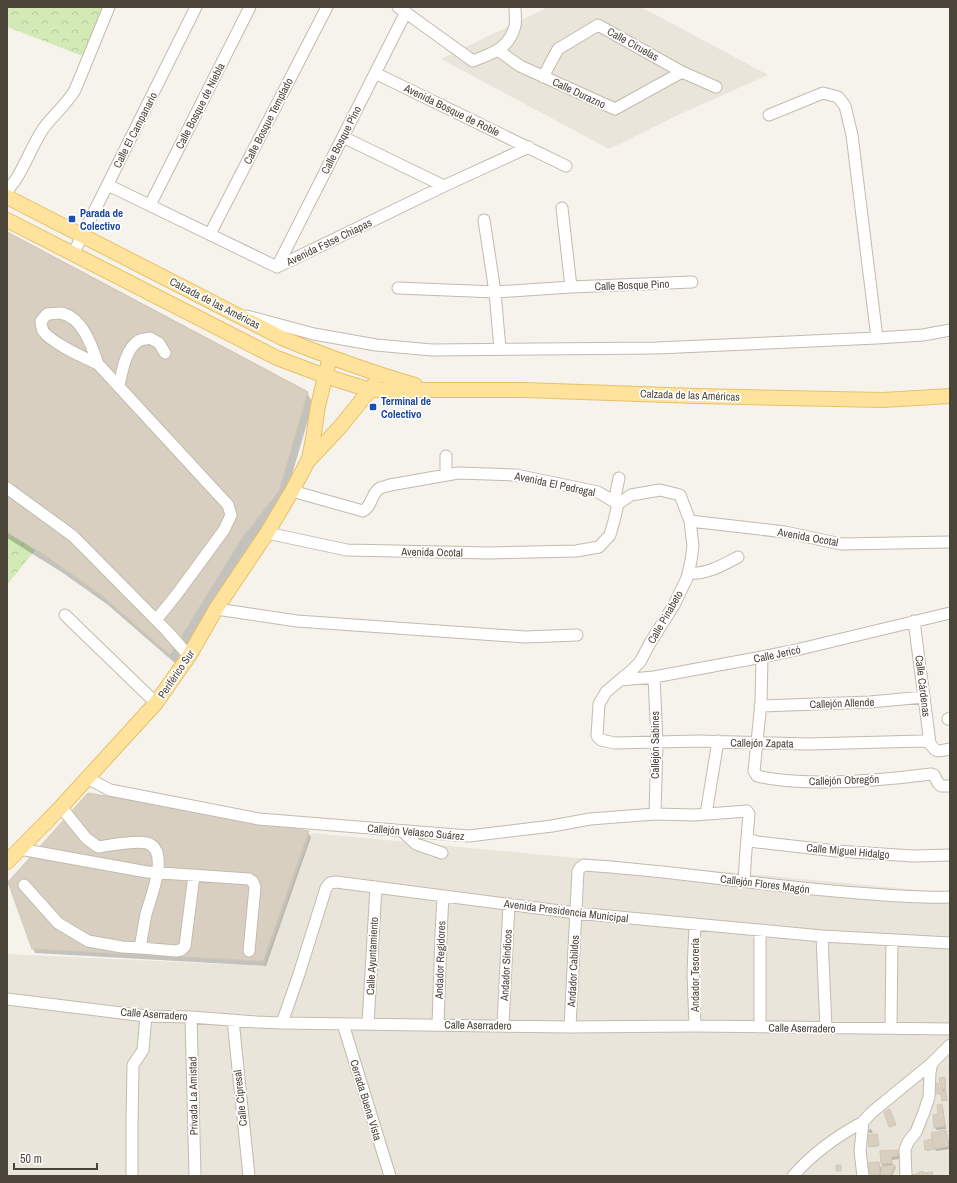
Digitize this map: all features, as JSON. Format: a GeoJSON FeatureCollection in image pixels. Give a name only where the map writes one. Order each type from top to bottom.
{"type":"FeatureCollection","features":[{"type":"Feature","properties":{"kind":"main road","name":"Calzada de las Américas"},"geometry":{"type":"LineString","coordinates":[[7,197],[282,338],[379,375],[430,390]]}},
{"type":"Feature","properties":{"kind":"main road","name":"Calzada de las Américas"},"geometry":{"type":"LineString","coordinates":[[7,220],[277,358],[325,376],[370,390],[524,390],[883,400],[950,396]]}},
{"type":"Feature","properties":{"kind":"main road","name":"Periférico Sur"},"geometry":{"type":"LineString","coordinates":[[309,459],[318,406],[330,357]]}},
{"type":"Feature","properties":{"kind":"main road","name":"Periférico Sur"},"geometry":{"type":"LineString","coordinates":[[7,862],[61,807],[156,703],[189,656],[216,609],[267,533],[309,459],[340,427],[370,390],[379,375]]}},
{"type":"Feature","properties":{"kind":"street"},"geometry":{"type":"LineString","coordinates":[[7,191],[18,175],[43,129],[59,109],[68,101],[109,7]]}},
{"type":"Feature","properties":{"kind":"street","name":"Calle El Campanario"},"geometry":{"type":"LineString","coordinates":[[73,254],[196,7]]}},
{"type":"Feature","properties":{"kind":"street","name":"Calle Bosque de Niebla"},"geometry":{"type":"LineString","coordinates":[[150,205],[250,7]]}},
{"type":"Feature","properties":{"kind":"street","name":"Calle Bosque Templado"},"geometry":{"type":"LineString","coordinates":[[210,234],[327,7]]}},
{"type":"Feature","properties":{"kind":"street"},"geometry":{"type":"LineString","coordinates":[[402,10],[472,61],[499,51],[510,38],[515,25],[515,7]]}},
{"type":"Feature","properties":{"kind":"street","name":"Calle Bosque Pino"},"geometry":{"type":"LineString","coordinates":[[277,267],[375,73],[402,10]]}},
{"type":"Feature","properties":{"kind":"street","name":"Calle Ciruelas"},"geometry":{"type":"LineString","coordinates":[[543,77],[558,49],[598,25],[682,72],[716,87]]}},
{"type":"Feature","properties":{"kind":"street","name":"Calle Durazno"},"geometry":{"type":"LineString","coordinates":[[499,51],[520,66],[615,110],[682,72]]}},
{"type":"Feature","properties":{"kind":"street","name":"Avenida Bosque de Roble"},"geometry":{"type":"LineString","coordinates":[[375,73],[566,166]]}},
{"type":"Feature","properties":{"kind":"street"},"geometry":{"type":"LineString","coordinates":[[769,115],[823,93],[838,97],[845,106],[852,135],[877,338]]}},
{"type":"Feature","properties":{"kind":"street"},"geometry":{"type":"LineString","coordinates":[[343,138],[444,186]]}},
{"type":"Feature","properties":{"kind":"street","name":"Avenida Fstse Chiapas"},"geometry":{"type":"LineString","coordinates":[[108,185],[277,267],[444,186],[529,147]]}},
{"type":"Feature","properties":{"kind":"street"},"geometry":{"type":"LineString","coordinates":[[562,208],[572,287]]}},
{"type":"Feature","properties":{"kind":"street"},"geometry":{"type":"LineString","coordinates":[[484,220],[495,292],[500,349]]}},
{"type":"Feature","properties":{"kind":"street","name":"Calle Bosque Pino"},"geometry":{"type":"LineString","coordinates":[[398,288],[495,292],[692,282]]}},
{"type":"Feature","properties":{"kind":"street"},"geometry":{"type":"LineString","coordinates":[[230,311],[314,334],[376,345],[432,350],[657,348],[877,338],[923,335],[950,330]]}},
{"type":"Feature","properties":{"kind":"street"},"geometry":{"type":"LineString","coordinates":[[98,364],[87,335],[75,320],[60,313],[47,314],[41,321],[43,330],[55,341],[82,357],[98,364],[228,505],[231,515],[224,530],[156,620]]}},
{"type":"Feature","properties":{"kind":"street"},"geometry":{"type":"LineString","coordinates":[[118,386],[125,361],[132,348],[140,340],[150,338],[159,343],[165,353]]}},
{"type":"Feature","properties":{"kind":"street"},"geometry":{"type":"LineString","coordinates":[[446,456],[446,475]]}},
{"type":"Feature","properties":{"kind":"street","name":"Avenida El Pedregal"},"geometry":{"type":"LineString","coordinates":[[292,491],[363,511],[367,509],[375,493],[380,488],[390,485],[458,473],[516,475],[598,492],[616,503]]}},
{"type":"Feature","properties":{"kind":"street"},"geometry":{"type":"LineString","coordinates":[[616,503],[620,478]]}},
{"type":"Feature","properties":{"kind":"street"},"geometry":{"type":"LineString","coordinates":[[7,488],[73,536],[156,620],[189,656]]}},
{"type":"Feature","properties":{"kind":"street"},"geometry":{"type":"LineString","coordinates":[[616,503],[631,495],[660,490],[680,495],[690,521]]}},
{"type":"Feature","properties":{"kind":"street","name":"Avenida Ocotal"},"geometry":{"type":"LineString","coordinates":[[267,533],[347,550],[504,553],[576,551],[599,547],[610,535],[614,521],[616,503]]}},
{"type":"Feature","properties":{"kind":"street","name":"Avenida Ocotal"},"geometry":{"type":"LineString","coordinates":[[690,521],[785,532],[841,544],[950,542]]}},
{"type":"Feature","properties":{"kind":"street","name":"Calle Pinabeto"},"geometry":{"type":"LineString","coordinates":[[620,680],[640,662],[674,605],[688,573],[691,562],[693,546],[690,521]]}},
{"type":"Feature","properties":{"kind":"street"},"geometry":{"type":"LineString","coordinates":[[688,573],[706,571],[738,557]]}},
{"type":"Feature","properties":{"kind":"street"},"geometry":{"type":"LineString","coordinates":[[216,609],[297,621],[525,638],[576,635]]}},
{"type":"Feature","properties":{"kind":"street","name":"Calle Jericó"},"geometry":{"type":"LineString","coordinates":[[620,680],[654,677],[796,650],[950,612]]}},
{"type":"Feature","properties":{"kind":"street"},"geometry":{"type":"LineString","coordinates":[[65,615],[156,703]]}},
{"type":"Feature","properties":{"kind":"street","name":"Calle Cárdenas"},"geometry":{"type":"LineString","coordinates":[[914,621],[932,746]]}},
{"type":"Feature","properties":{"kind":"street"},"geometry":{"type":"LineString","coordinates":[[757,742],[762,657]]}},
{"type":"Feature","properties":{"kind":"street","name":"Callejón Sabines"},"geometry":{"type":"LineString","coordinates":[[654,677],[656,742],[655,814]]}},
{"type":"Feature","properties":{"kind":"street","name":"Callejón Zapata"},"geometry":{"type":"LineString","coordinates":[[620,680],[606,692],[599,704],[597,736],[602,740],[615,743],[718,741],[808,744],[923,741],[937,751],[950,749]]}},
{"type":"Feature","properties":{"kind":"street","name":"Callejón Allende"},"geometry":{"type":"LineString","coordinates":[[760,706],[870,702],[924,697]]}},
{"type":"Feature","properties":{"kind":"street"},"geometry":{"type":"LineString","coordinates":[[706,814],[718,741]]}},
{"type":"Feature","properties":{"kind":"street","name":"Callejón Obregón"},"geometry":{"type":"LineString","coordinates":[[757,742],[754,771],[757,776],[767,779],[806,782],[849,782],[931,774],[934,775],[941,786],[950,786]]}},
{"type":"Feature","properties":{"kind":"street","name":"Callejón Velasco Suárez"},"geometry":{"type":"LineString","coordinates":[[87,778],[110,790],[259,819],[469,836],[552,826],[590,819],[655,814],[694,815],[745,810],[749,814],[747,837]]}},
{"type":"Feature","properties":{"kind":"street"},"geometry":{"type":"LineString","coordinates":[[61,807],[86,838],[98,847],[135,843],[147,843],[154,846],[158,854],[158,872],[146,914],[140,948]]}},
{"type":"Feature","properties":{"kind":"street"},"geometry":{"type":"LineString","coordinates":[[402,831],[416,844],[442,853]]}},
{"type":"Feature","properties":{"kind":"street"},"geometry":{"type":"LineString","coordinates":[[744,882],[747,837]]}},
{"type":"Feature","properties":{"kind":"street","name":"Calle Miguel Hidalgo"},"geometry":{"type":"LineString","coordinates":[[747,837],[750,840],[757,842],[836,851],[913,856],[950,855]]}},
{"type":"Feature","properties":{"kind":"street"},"geometry":{"type":"LineString","coordinates":[[92,863],[98,847]]}},
{"type":"Feature","properties":{"kind":"street"},"geometry":{"type":"LineString","coordinates":[[20,849],[147,872],[249,879],[253,882],[255,887],[249,952]]}},
{"type":"Feature","properties":{"kind":"street","name":"Callejón Flores Magón"},"geometry":{"type":"LineString","coordinates":[[580,868],[584,865],[618,867],[830,892],[950,897]]}},
{"type":"Feature","properties":{"kind":"street","name":"Andador Cabildos"},"geometry":{"type":"LineString","coordinates":[[570,1027],[578,871],[580,868]]}},
{"type":"Feature","properties":{"kind":"street"},"geometry":{"type":"LineString","coordinates":[[24,885],[58,923],[88,941],[122,947],[176,951],[180,950],[184,946],[194,875]]}},
{"type":"Feature","properties":{"kind":"street","name":"Avenida Presidencia Municipal"},"geometry":{"type":"LineString","coordinates":[[282,1023],[326,888],[330,883],[336,882],[576,913],[822,936],[950,944]]}},
{"type":"Feature","properties":{"kind":"street","name":"Calle Ayuntamiento"},"geometry":{"type":"LineString","coordinates":[[368,1024],[376,887]]}},
{"type":"Feature","properties":{"kind":"street","name":"Andador Regidores"},"geometry":{"type":"LineString","coordinates":[[438,1025],[443,896]]}},
{"type":"Feature","properties":{"kind":"street","name":"Andador Síndicos"},"geometry":{"type":"LineString","coordinates":[[503,1025],[509,904]]}},
{"type":"Feature","properties":{"kind":"street","name":"Andador Tesorería"},"geometry":{"type":"LineString","coordinates":[[695,924],[693,974],[695,1026]]}},
{"type":"Feature","properties":{"kind":"street"},"geometry":{"type":"LineString","coordinates":[[760,930],[760,1027]]}},
{"type":"Feature","properties":{"kind":"street"},"geometry":{"type":"LineString","coordinates":[[822,936],[826,1028]]}},
{"type":"Feature","properties":{"kind":"street"},"geometry":{"type":"LineString","coordinates":[[891,1028],[892,940]]}},
{"type":"Feature","properties":{"kind":"street","name":"Calle Aserradero"},"geometry":{"type":"LineString","coordinates":[[7,999],[146,1016],[191,1017],[282,1023],[570,1027],[695,1026],[950,1029]]}},
{"type":"Feature","properties":{"kind":"street"},"geometry":{"type":"LineString","coordinates":[[132,1176],[133,1065],[143,1050],[146,1016]]}},
{"type":"Feature","properties":{"kind":"street","name":"Privada La Amistad"},"geometry":{"type":"LineString","coordinates":[[191,1017],[195,1176]]}},
{"type":"Feature","properties":{"kind":"street","name":"Calle Cipresal"},"geometry":{"type":"LineString","coordinates":[[232,1020],[249,1176]]}},
{"type":"Feature","properties":{"kind":"street","name":"Cerrada Buena Vista"},"geometry":{"type":"LineString","coordinates":[[343,1024],[390,1176]]}},
{"type":"Feature","properties":{"kind":"street"},"geometry":{"type":"LineString","coordinates":[[793,1176],[811,1157],[863,1122],[871,1113],[932,1063],[950,1045]]}},
{"type":"Feature","properties":{"kind":"street"},"geometry":{"type":"LineString","coordinates":[[906,1176],[905,1150],[908,1142],[916,1132],[929,1097],[930,1072],[932,1063]]}},
{"type":"Feature","properties":{"kind":"street"},"geometry":{"type":"LineString","coordinates":[[863,1122],[860,1150],[863,1176]]}},
{"type":"Feature","properties":{"kind":"shaded area"},"geometry":{"type":"Polygon","coordinates":[[[548,7],[641,7],[768,75],[678,115],[609,149],[441,59],[548,7]]]}},
{"type":"Feature","properties":{"kind":"shaded area"},"geometry":{"type":"Polygon","coordinates":[[[311,833],[950,893],[950,1176],[7,1176],[7,954],[264,966],[311,833]]]}},
{"type":"Feature","properties":{"kind":"green space"},"geometry":{"type":"Polygon","coordinates":[[[7,7],[104,7],[83,56],[7,27],[7,7]]]}},
{"type":"Feature","properties":{"kind":"green space"},"geometry":{"type":"Polygon","coordinates":[[[7,532],[36,549],[7,585],[7,532]]]}},
{"type":"Feature","properties":{"kind":"building"},"geometry":{"type":"Polygon","coordinates":[[[7,232],[308,392],[279,491],[242,538],[170,655],[101,595],[46,556],[7,532],[7,232]]]}},
{"type":"Feature","properties":{"kind":"building"},"geometry":{"type":"Polygon","coordinates":[[[7,232],[308,392],[279,491],[242,538],[170,655],[101,595],[46,556],[7,532],[7,232]]]}},
{"type":"Feature","properties":{"kind":"building"},"geometry":{"type":"Polygon","coordinates":[[[88,793],[309,831],[263,961],[32,949],[8,882],[88,793]]]}},
{"type":"Feature","properties":{"kind":"building"},"geometry":{"type":"Polygon","coordinates":[[[945,1077],[946,1089],[941,1090],[939,1078],[945,1077]]]}},
{"type":"Feature","properties":{"kind":"building"},"geometry":{"type":"Polygon","coordinates":[[[938,1083],[940,1093],[934,1095],[932,1084],[938,1083]]]}},
{"type":"Feature","properties":{"kind":"building"},"geometry":{"type":"Polygon","coordinates":[[[946,1091],[947,1100],[942,1101],[940,1092],[946,1091]]]}},
{"type":"Feature","properties":{"kind":"building"},"geometry":{"type":"Polygon","coordinates":[[[942,1104],[945,1126],[934,1128],[933,1115],[938,1114],[937,1105],[942,1104]]]}},
{"type":"Feature","properties":{"kind":"building"},"geometry":{"type":"Polygon","coordinates":[[[890,1109],[896,1125],[889,1127],[884,1112],[890,1109]]]}},
{"type":"Feature","properties":{"kind":"building"},"geometry":{"type":"Polygon","coordinates":[[[946,1130],[949,1146],[934,1149],[931,1133],[946,1130]]]}},
{"type":"Feature","properties":{"kind":"building"},"geometry":{"type":"Polygon","coordinates":[[[877,1134],[879,1145],[869,1147],[867,1135],[877,1134]]]}},
{"type":"Feature","properties":{"kind":"building"},"geometry":{"type":"Polygon","coordinates":[[[932,1139],[934,1149],[925,1150],[924,1141],[932,1139]]]}},
{"type":"Feature","properties":{"kind":"building"},"geometry":{"type":"Polygon","coordinates":[[[898,1150],[898,1156],[891,1157],[892,1163],[881,1164],[880,1151],[898,1150]]]}},
{"type":"Feature","properties":{"kind":"building"},"geometry":{"type":"Polygon","coordinates":[[[879,1162],[880,1174],[868,1176],[867,1163],[879,1162]]]}},
{"type":"Feature","properties":{"kind":"building"},"geometry":{"type":"Polygon","coordinates":[[[836,1165],[841,1165],[841,1171],[836,1171],[836,1165]]]}},
{"type":"Feature","properties":{"kind":"building"},"geometry":{"type":"Polygon","coordinates":[[[895,1165],[891,1175],[881,1175],[881,1166],[895,1165]]]}},
{"type":"Feature","properties":{"kind":"building"},"geometry":{"type":"Polygon","coordinates":[[[923,1171],[923,1173],[932,1172],[933,1176],[910,1176],[910,1175],[923,1171]]]}},
{"type":"Feature","properties":{"kind":"place","name":"Parada de Colectivo"},"geometry":{"type":"Point","coordinates":[72,219]}},
{"type":"Feature","properties":{"kind":"place","name":"Terminal de Colectivo"},"geometry":{"type":"Point","coordinates":[373,407]}}]}
